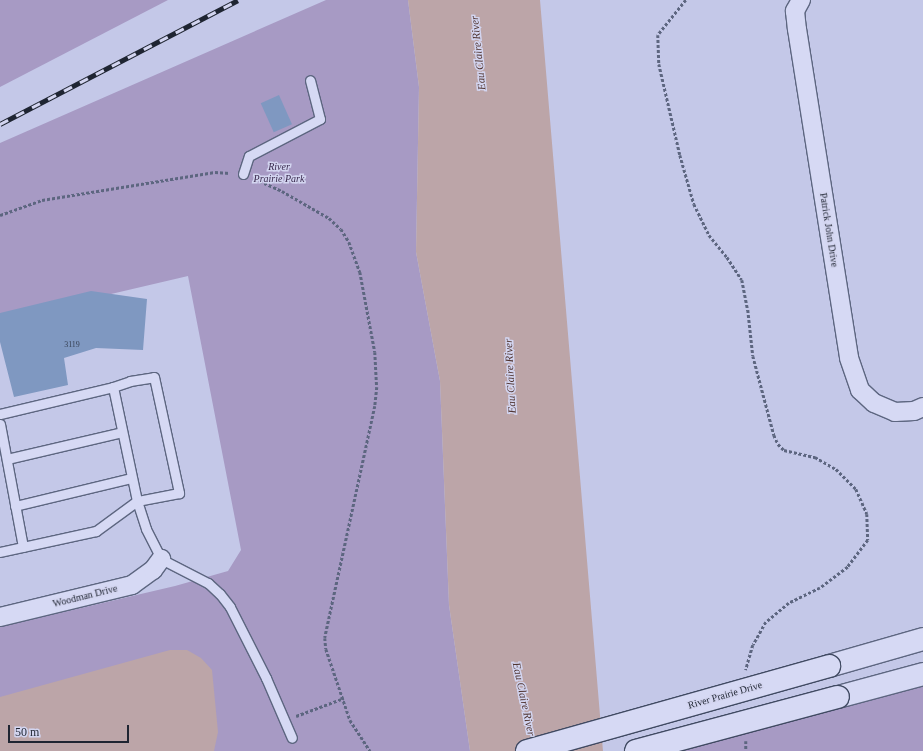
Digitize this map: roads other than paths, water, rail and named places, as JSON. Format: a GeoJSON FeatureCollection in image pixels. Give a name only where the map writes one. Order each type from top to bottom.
{"type":"FeatureCollection","features":[{"type":"Feature","properties":{"kind":"main road","name":"River Prairie Drive"},"geometry":{"type":"LineString","coordinates":[[527,751],[923,638]]}},
{"type":"Feature","properties":{"kind":"main road"},"geometry":{"type":"LineString","coordinates":[[636,751],[923,674]]}},
{"type":"Feature","properties":{"kind":"street","name":"Patrick John Drive"},"geometry":{"type":"LineString","coordinates":[[801,0],[795,11],[796,29],[849,358],[860,390],[874,403],[895,412],[914,411],[923,407]]}},
{"type":"Feature","properties":{"kind":"street","name":"Woodman Drive"},"geometry":{"type":"LineString","coordinates":[[0,617],[132,585],[153,570],[161,559]]}},
{"type":"Feature","properties":{"kind":"lane"},"geometry":{"type":"LineString","coordinates":[[243,174],[249,156],[320,119],[310,80]]}},
{"type":"Feature","properties":{"kind":"lane"},"geometry":{"type":"LineString","coordinates":[[0,414],[113,387],[130,381],[154,377],[179,493],[137,501],[96,531],[0,552]]}},
{"type":"Feature","properties":{"kind":"lane"},"geometry":{"type":"LineString","coordinates":[[113,387],[137,501],[146,529],[161,559],[208,583],[220,594],[230,607],[285,720],[292,738]]}},
{"type":"Feature","properties":{"kind":"lane"},"geometry":{"type":"LineString","coordinates":[[0,424],[23,547]]}},
{"type":"Feature","properties":{"kind":"lane"},"geometry":{"type":"LineString","coordinates":[[7,459],[122,432]]}},
{"type":"Feature","properties":{"kind":"lane"},"geometry":{"type":"LineString","coordinates":[[15,506],[131,478]]}},
{"type":"Feature","properties":{"kind":"water","name":"Eau Claire River"},"geometry":{"type":"Polygon","coordinates":[[[408,0],[540,0],[603,751],[470,751],[449,605],[440,381],[416,252],[419,87],[408,0]]]}},
{"type":"Feature","properties":{"kind":"water"},"geometry":{"type":"Polygon","coordinates":[[[170,650],[187,650],[201,658],[212,670],[218,732],[214,751],[0,751],[0,697],[170,650]]]}},
{"type":"Feature","properties":{"kind":"railway"},"geometry":{"type":"LineString","coordinates":[[0,124],[238,0]]}},
{"type":"Feature","properties":{"kind":"park label","name":"River Prairie Park"},"geometry":{"type":"Point","coordinates":[279,172]}}]}
